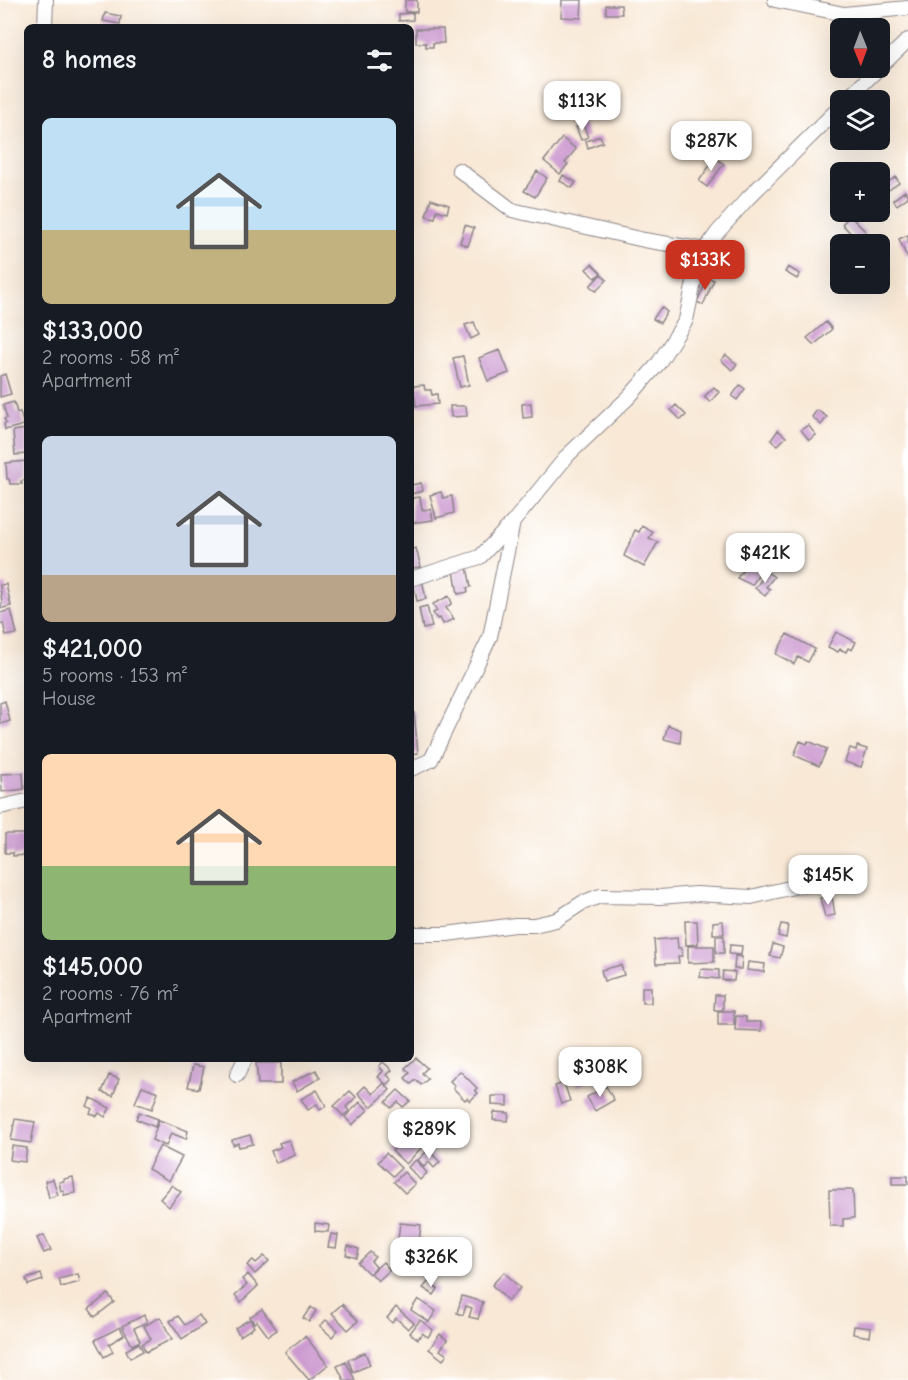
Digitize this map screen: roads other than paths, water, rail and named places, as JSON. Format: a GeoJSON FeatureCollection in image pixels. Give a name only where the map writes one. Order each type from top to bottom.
{"type":"FeatureCollection","features":[{"type":"Feature","properties":{"kind":"street"},"geometry":{"type":"LineString","coordinates":[[45,24],[46,0]]}},
{"type":"Feature","properties":{"kind":"street"},"geometry":{"type":"LineString","coordinates":[[775,0],[844,14],[908,8]]}},
{"type":"Feature","properties":{"kind":"street"},"geometry":{"type":"LineString","coordinates":[[856,90],[908,40]]}},
{"type":"Feature","properties":{"kind":"street"},"geometry":{"type":"LineString","coordinates":[[414,578],[480,557],[513,522],[568,455],[629,397],[658,364],[686,320],[697,268],[705,250],[747,199],[830,117]]}},
{"type":"Feature","properties":{"kind":"street"},"geometry":{"type":"LineString","coordinates":[[459,170],[512,210],[644,240],[705,250]]}},
{"type":"Feature","properties":{"kind":"street"},"geometry":{"type":"LineString","coordinates":[[414,768],[431,760],[490,637],[513,522]]}},
{"type":"Feature","properties":{"kind":"street"},"geometry":{"type":"LineString","coordinates":[[0,807],[24,802]]}},
{"type":"Feature","properties":{"kind":"street"},"geometry":{"type":"LineString","coordinates":[[414,934],[447,934],[515,925],[534,925],[556,920],[582,903],[600,897],[696,894],[751,897],[798,886],[831,882]]}},
{"type":"Feature","properties":{"kind":"street"},"geometry":{"type":"LineString","coordinates":[[237,1075],[244,1062]]}}]}
